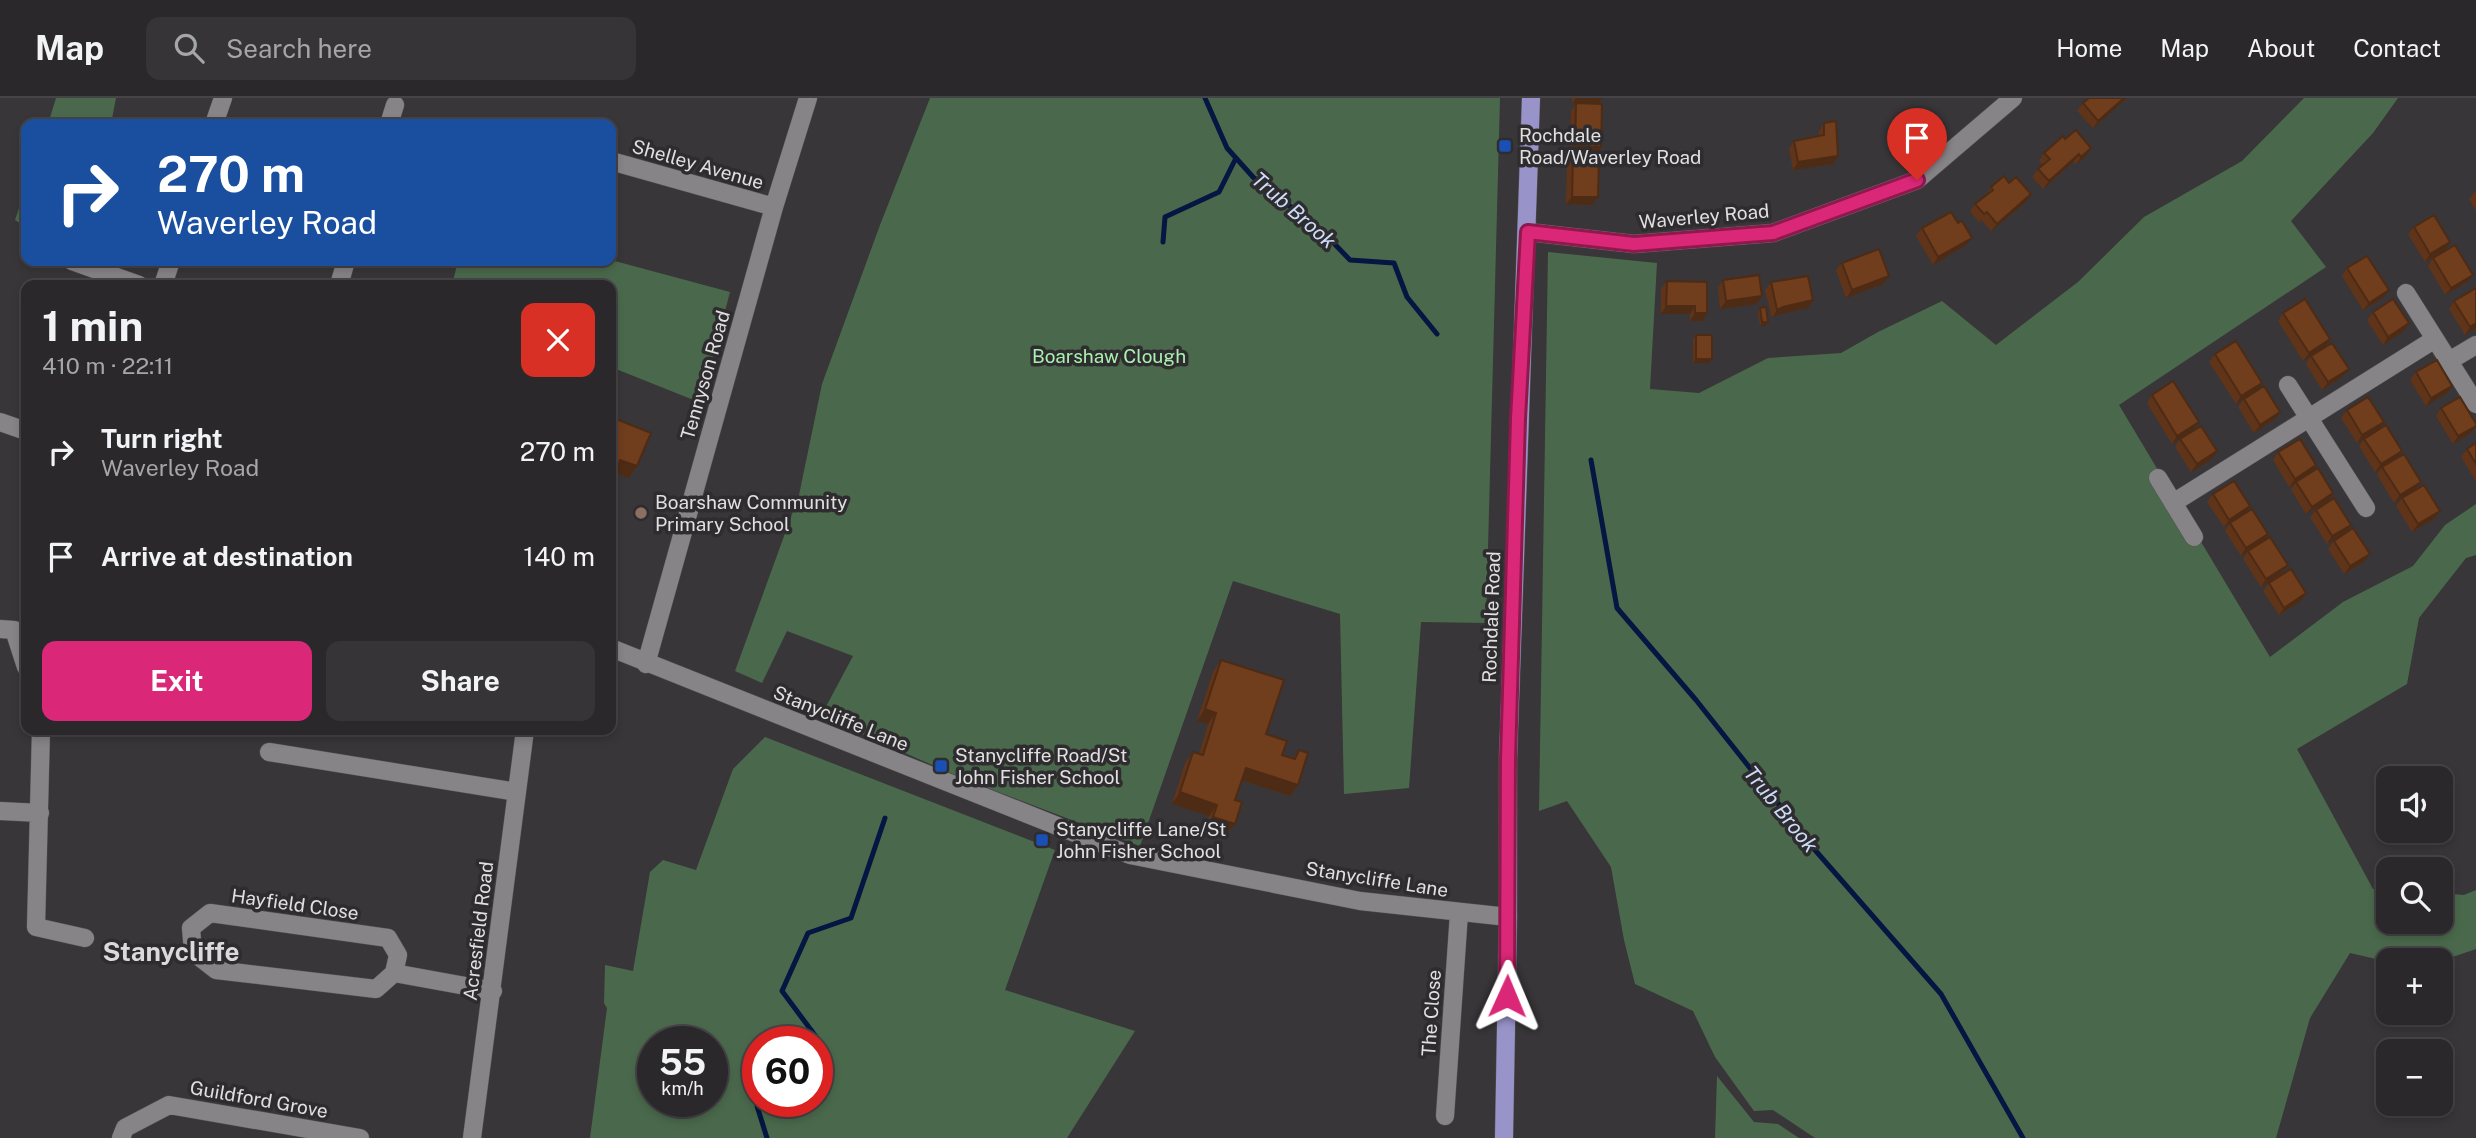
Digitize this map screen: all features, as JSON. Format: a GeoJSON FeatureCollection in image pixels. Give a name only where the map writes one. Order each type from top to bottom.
{"type":"FeatureCollection","features":[{"type":"Feature","properties":{"kind":"main road","name":"Rochdale Road"},"geometry":{"type":"LineString","coordinates":[[1504,1138],[1508,745],[1531,98]]}},
{"type":"Feature","properties":{"kind":"street"},"geometry":{"type":"LineString","coordinates":[[216,119],[223,98]]}},
{"type":"Feature","properties":{"kind":"street","name":"Tennyson Road"},"geometry":{"type":"LineString","coordinates":[[646,664],[774,207],[808,98]]}},
{"type":"Feature","properties":{"kind":"street","name":"Waverley Road"},"geometry":{"type":"LineString","coordinates":[[1528,232],[1634,244],[1773,233],[1917,180],[2014,98]]}},
{"type":"Feature","properties":{"kind":"street"},"geometry":{"type":"LineString","coordinates":[[391,119],[395,105]]}},
{"type":"Feature","properties":{"kind":"street","name":"Shelley Avenue"},"geometry":{"type":"LineString","coordinates":[[616,162],[774,207]]}},
{"type":"Feature","properties":{"kind":"street"},"geometry":{"type":"LineString","coordinates":[[86,266],[124,280]]}},
{"type":"Feature","properties":{"kind":"street"},"geometry":{"type":"LineString","coordinates":[[2406,293],[2476,404]]}},
{"type":"Feature","properties":{"kind":"street"},"geometry":{"type":"LineString","coordinates":[[2173,502],[2435,339]]}},
{"type":"Feature","properties":{"kind":"street"},"geometry":{"type":"LineString","coordinates":[[2449,361],[2476,345]]}},
{"type":"Feature","properties":{"kind":"street"},"geometry":{"type":"LineString","coordinates":[[2288,385],[2366,508]]}},
{"type":"Feature","properties":{"kind":"street"},"geometry":{"type":"LineString","coordinates":[[0,422],[21,429]]}},
{"type":"Feature","properties":{"kind":"street"},"geometry":{"type":"LineString","coordinates":[[2158,478],[2194,537]]}},
{"type":"Feature","properties":{"kind":"street"},"geometry":{"type":"LineString","coordinates":[[0,629],[14,630],[21,652]]}},
{"type":"Feature","properties":{"kind":"street","name":"Stanycliffe Lane"},"geometry":{"type":"LineString","coordinates":[[616,650],[1130,855],[1360,901],[1508,917]]}},
{"type":"Feature","properties":{"kind":"street"},"geometry":{"type":"LineString","coordinates":[[41,735],[36,927],[85,938]]}},
{"type":"Feature","properties":{"kind":"street"},"geometry":{"type":"LineString","coordinates":[[271,735],[268,757],[517,792]]}},
{"type":"Feature","properties":{"kind":"street","name":"Acresfield Road"},"geometry":{"type":"LineString","coordinates":[[472,1138],[524,735]]}},
{"type":"Feature","properties":{"kind":"street"},"geometry":{"type":"LineString","coordinates":[[0,811],[40,813]]}},
{"type":"Feature","properties":{"kind":"street","name":"The Close"},"geometry":{"type":"LineString","coordinates":[[1445,1116],[1459,913]]}},
{"type":"Feature","properties":{"kind":"street","name":"Hayfield Close"},"geometry":{"type":"LineString","coordinates":[[210,914],[388,939],[398,955],[394,973],[376,989],[216,970],[193,952],[191,928],[210,914]]}},
{"type":"Feature","properties":{"kind":"street"},"geometry":{"type":"LineString","coordinates":[[394,973],[493,991]]}},
{"type":"Feature","properties":{"kind":"street","name":"Guildford Grove"},"geometry":{"type":"LineString","coordinates":[[121,1138],[125,1128],[169,1105],[360,1138]]}},
{"type":"Feature","properties":{"kind":"green space"},"geometry":{"type":"Polygon","coordinates":[[[56,98],[116,98],[112,119],[50,119],[56,98]]]}},
{"type":"Feature","properties":{"kind":"green space","name":"Boarshaw Clough"},"geometry":{"type":"Polygon","coordinates":[[[930,98],[1500,98],[1486,623],[1421,622],[1409,788],[1344,794],[1340,614],[1233,581],[1140,846],[964,779],[821,716],[853,656],[787,631],[762,683],[735,671],[799,495],[822,384],[930,98]]]}},
{"type":"Feature","properties":{"kind":"green space"},"geometry":{"type":"Polygon","coordinates":[[[2304,98],[2398,98],[2373,133],[2291,221],[2326,267],[2119,405],[2270,657],[2343,602],[2413,566],[2445,525],[2476,504],[2476,555],[2466,558],[2419,618],[2407,684],[2297,749],[2373,889],[2376,889],[2376,934],[2453,934],[2453,894],[2464,895],[2476,890],[2476,949],[2453,957],[2453,948],[2376,948],[2376,959],[2350,953],[2310,1018],[2276,1138],[1815,1138],[1773,1110],[1754,1111],[1715,1057],[1693,1011],[1635,984],[1611,867],[1567,801],[1539,811],[1548,252],[1657,263],[1650,389],[1699,393],[1768,358],[1841,353],[1942,301],[1996,345],[2078,282],[2144,217],[2242,161],[2304,98]]]}},
{"type":"Feature","properties":{"kind":"green space"},"geometry":{"type":"Polygon","coordinates":[[[21,202],[21,224],[15,220],[21,202]]]}},
{"type":"Feature","properties":{"kind":"green space"},"geometry":{"type":"Polygon","coordinates":[[[616,261],[730,292],[701,403],[616,369],[616,280],[453,280],[457,266],[616,266],[616,261]]]}},
{"type":"Feature","properties":{"kind":"green space"},"geometry":{"type":"Polygon","coordinates":[[[765,737],[1055,850],[1005,990],[1135,1031],[1067,1138],[590,1138],[607,1008],[604,1003],[605,965],[633,971],[650,872],[663,860],[696,870],[733,769],[765,737]]]}},
{"type":"Feature","properties":{"kind":"green space"},"geometry":{"type":"Polygon","coordinates":[[[1717,1076],[1754,1122],[1778,1124],[1799,1138],[1715,1138],[1717,1076]]]}},
{"type":"Feature","properties":{"kind":"building"},"geometry":{"type":"Polygon","coordinates":[[[2089,98],[2124,98],[2098,121],[2083,103],[2089,98]]]}},
{"type":"Feature","properties":{"kind":"building"},"geometry":{"type":"Polygon","coordinates":[[[1576,103],[1602,104],[1601,147],[1575,146],[1576,103]]]}},
{"type":"Feature","properties":{"kind":"building"},"geometry":{"type":"Polygon","coordinates":[[[1836,121],[1838,156],[1798,162],[1794,141],[1824,135],[1824,123],[1836,121]]]}},
{"type":"Feature","properties":{"kind":"building"},"geometry":{"type":"Polygon","coordinates":[[[2076,130],[2091,148],[2081,157],[2079,154],[2049,181],[2038,169],[2050,159],[2044,153],[2063,136],[2065,139],[2076,130]]]}},
{"type":"Feature","properties":{"kind":"building"},"geometry":{"type":"Polygon","coordinates":[[[1573,155],[1599,156],[1598,197],[1572,197],[1573,155]]]}},
{"type":"Feature","properties":{"kind":"building"},"geometry":{"type":"Polygon","coordinates":[[[2004,176],[2009,183],[2016,177],[2031,194],[1997,224],[1987,212],[1984,214],[1975,204],[1993,190],[1991,187],[2004,176]]]}},
{"type":"Feature","properties":{"kind":"building"},"geometry":{"type":"Polygon","coordinates":[[[1951,212],[1958,223],[1962,221],[1972,238],[1938,257],[1922,228],[1951,212]]]}},
{"type":"Feature","properties":{"kind":"building"},"geometry":{"type":"Polygon","coordinates":[[[2434,215],[2450,242],[2430,254],[2414,227],[2434,215]]]}},
{"type":"Feature","properties":{"kind":"building"},"geometry":{"type":"Polygon","coordinates":[[[2455,245],[2473,275],[2451,288],[2433,258],[2455,245]]]}},
{"type":"Feature","properties":{"kind":"building"},"geometry":{"type":"Polygon","coordinates":[[[1879,249],[1889,276],[1852,290],[1842,263],[1879,249]]]}},
{"type":"Feature","properties":{"kind":"building"},"geometry":{"type":"Polygon","coordinates":[[[2367,256],[2389,290],[2369,303],[2347,268],[2367,256]]]}},
{"type":"Feature","properties":{"kind":"building"},"geometry":{"type":"Polygon","coordinates":[[[1759,275],[1762,296],[1726,301],[1723,280],[1759,275]]]}},
{"type":"Feature","properties":{"kind":"building"},"geometry":{"type":"Polygon","coordinates":[[[1808,276],[1813,300],[1777,310],[1771,282],[1808,276]]]}},
{"type":"Feature","properties":{"kind":"building"},"geometry":{"type":"Polygon","coordinates":[[[1667,281],[1707,282],[1707,313],[1695,313],[1695,306],[1666,306],[1667,281]]]}},
{"type":"Feature","properties":{"kind":"building"},"geometry":{"type":"Polygon","coordinates":[[[2476,288],[2476,323],[2470,327],[2454,301],[2476,288]]]}},
{"type":"Feature","properties":{"kind":"building"},"geometry":{"type":"Polygon","coordinates":[[[2305,299],[2330,339],[2309,353],[2283,313],[2305,299]]]}},
{"type":"Feature","properties":{"kind":"building"},"geometry":{"type":"Polygon","coordinates":[[[2393,299],[2409,323],[2388,337],[2373,312],[2393,299]]]}},
{"type":"Feature","properties":{"kind":"building"},"geometry":{"type":"Polygon","coordinates":[[[1766,307],[1768,322],[1762,322],[1760,308],[1766,307]]]}},
{"type":"Feature","properties":{"kind":"building"},"geometry":{"type":"Polygon","coordinates":[[[1696,335],[1712,335],[1712,359],[1696,359],[1696,335]]]}},
{"type":"Feature","properties":{"kind":"building"},"geometry":{"type":"Polygon","coordinates":[[[2236,341],[2262,383],[2241,396],[2215,354],[2236,341]]]}},
{"type":"Feature","properties":{"kind":"building"},"geometry":{"type":"Polygon","coordinates":[[[2332,343],[2349,369],[2328,382],[2311,356],[2332,343]]]}},
{"type":"Feature","properties":{"kind":"building"},"geometry":{"type":"Polygon","coordinates":[[[2437,360],[2452,386],[2431,398],[2416,372],[2437,360]]]}},
{"type":"Feature","properties":{"kind":"building"},"geometry":{"type":"Polygon","coordinates":[[[2173,381],[2199,422],[2177,436],[2152,395],[2173,381]]]}},
{"type":"Feature","properties":{"kind":"building"},"geometry":{"type":"Polygon","coordinates":[[[2264,386],[2280,412],[2260,425],[2244,399],[2264,386]]]}},
{"type":"Feature","properties":{"kind":"building"},"geometry":{"type":"Polygon","coordinates":[[[2368,397],[2384,422],[2362,435],[2347,410],[2368,397]]]}},
{"type":"Feature","properties":{"kind":"building"},"geometry":{"type":"Polygon","coordinates":[[[2460,397],[2476,426],[2458,436],[2441,408],[2460,397]]]}},
{"type":"Feature","properties":{"kind":"building"},"geometry":{"type":"Polygon","coordinates":[[[616,419],[651,433],[637,466],[620,460],[616,471],[616,419]]]}},
{"type":"Feature","properties":{"kind":"building"},"geometry":{"type":"Polygon","coordinates":[[[2386,425],[2402,451],[2381,464],[2364,439],[2386,425]]]}},
{"type":"Feature","properties":{"kind":"building"},"geometry":{"type":"Polygon","coordinates":[[[2201,426],[2217,451],[2197,464],[2180,439],[2201,426]]]}},
{"type":"Feature","properties":{"kind":"building"},"geometry":{"type":"Polygon","coordinates":[[[2300,439],[2316,465],[2295,479],[2278,452],[2300,439]]]}},
{"type":"Feature","properties":{"kind":"building"},"geometry":{"type":"Polygon","coordinates":[[[2476,443],[2476,464],[2467,449],[2476,443]]]}},
{"type":"Feature","properties":{"kind":"building"},"geometry":{"type":"Polygon","coordinates":[[[2404,454],[2421,482],[2400,495],[2382,467],[2404,454]]]}},
{"type":"Feature","properties":{"kind":"building"},"geometry":{"type":"Polygon","coordinates":[[[2318,468],[2333,493],[2312,507],[2296,482],[2318,468]]]}},
{"type":"Feature","properties":{"kind":"building"},"geometry":{"type":"Polygon","coordinates":[[[2234,481],[2250,506],[2229,520],[2213,494],[2234,481]]]}},
{"type":"Feature","properties":{"kind":"building"},"geometry":{"type":"Polygon","coordinates":[[[2424,485],[2440,511],[2418,524],[2402,498],[2424,485]]]}},
{"type":"Feature","properties":{"kind":"building"},"geometry":{"type":"Polygon","coordinates":[[[2334,498],[2351,525],[2332,536],[2316,510],[2334,498]]]}},
{"type":"Feature","properties":{"kind":"building"},"geometry":{"type":"Polygon","coordinates":[[[2252,509],[2268,534],[2246,548],[2230,523],[2252,509]]]}},
{"type":"Feature","properties":{"kind":"building"},"geometry":{"type":"Polygon","coordinates":[[[2353,528],[2370,554],[2350,566],[2334,541],[2353,528]]]}},
{"type":"Feature","properties":{"kind":"building"},"geometry":{"type":"Polygon","coordinates":[[[2270,537],[2288,565],[2266,579],[2248,551],[2270,537]]]}},
{"type":"Feature","properties":{"kind":"building"},"geometry":{"type":"Polygon","coordinates":[[[2291,569],[2306,593],[2284,608],[2269,583],[2291,569]]]}},
{"type":"Feature","properties":{"kind":"building"},"geometry":{"type":"Polygon","coordinates":[[[1221,660],[1284,680],[1266,734],[1287,741],[1282,755],[1295,759],[1299,750],[1308,753],[1298,785],[1246,768],[1235,800],[1242,802],[1235,824],[1213,817],[1217,805],[1180,792],[1193,752],[1203,755],[1216,713],[1205,709],[1221,660]]]}},
{"type":"Feature","properties":{"kind":"waterway","name":"Trub Brook"},"geometry":{"type":"LineString","coordinates":[[1205,98],[1227,148],[1253,177],[1324,233],[1350,260],[1394,263],[1407,297],[1437,334]]}},
{"type":"Feature","properties":{"kind":"waterway"},"geometry":{"type":"LineString","coordinates":[[1163,242],[1165,217],[1219,192],[1236,158]]}},
{"type":"Feature","properties":{"kind":"waterway","name":"Trub Brook"},"geometry":{"type":"LineString","coordinates":[[1591,460],[1617,608],[1696,700],[1815,850],[1941,994],[2023,1138]]}},
{"type":"Feature","properties":{"kind":"waterway"},"geometry":{"type":"LineString","coordinates":[[808,1026],[782,991],[808,933],[851,918],[885,818]]}},
{"type":"Feature","properties":{"kind":"waterway"},"geometry":{"type":"LineString","coordinates":[[760,1117],[767,1138]]}},
{"type":"Feature","properties":{"kind":"place","name":"Rochdale Road/Waverley Road"},"geometry":{"type":"Point","coordinates":[1505,146]}},
{"type":"Feature","properties":{"kind":"place","name":"Boarshaw Community Primary School"},"geometry":{"type":"Point","coordinates":[641,513]}},
{"type":"Feature","properties":{"kind":"place","name":"Stanycliffe Road/St John Fisher School"},"geometry":{"type":"Point","coordinates":[941,766]}},
{"type":"Feature","properties":{"kind":"place","name":"Stanycliffe Lane/St John Fisher School"},"geometry":{"type":"Point","coordinates":[1042,840]}},
{"type":"Feature","properties":{"kind":"district","name":"Stanycliffe"},"geometry":{"type":"Point","coordinates":[171,951]}},
{"type":"Feature","properties":{"kind":"route"},"geometry":{"type":"LineString","coordinates":[[1507,996],[1508,759],[1518,419],[1528,232],[1634,244],[1773,233],[1917,180]]}}]}
